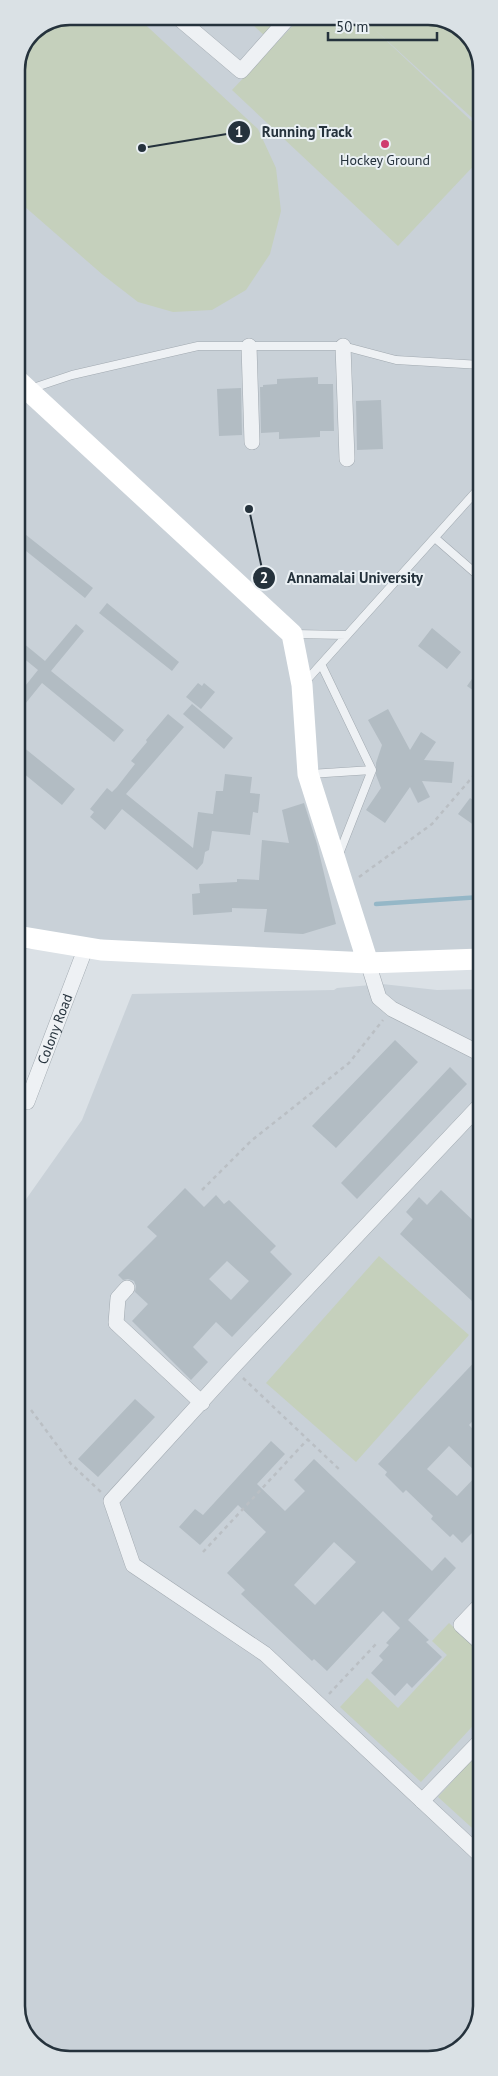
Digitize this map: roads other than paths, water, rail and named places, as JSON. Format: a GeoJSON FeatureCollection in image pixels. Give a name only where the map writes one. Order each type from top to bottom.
{"type":"FeatureCollection","features":[{"type":"Feature","properties":{"kind":"street"},"geometry":{"type":"LineString","coordinates":[[187,25],[241,71],[282,25]]}},
{"type":"Feature","properties":{"kind":"street"},"geometry":{"type":"LineString","coordinates":[[248,346],[252,442]]}},
{"type":"Feature","properties":{"kind":"street"},"geometry":{"type":"LineString","coordinates":[[343,346],[347,459]]}},
{"type":"Feature","properties":{"kind":"street"},"geometry":{"type":"LineString","coordinates":[[25,388],[292,634],[302,685],[308,774],[378,998],[392,1009],[473,1050]]}},
{"type":"Feature","properties":{"kind":"street"},"geometry":{"type":"LineString","coordinates":[[25,937],[101,950],[368,962],[473,959]]}},
{"type":"Feature","properties":{"kind":"street","name":"Colony Road"},"geometry":{"type":"LineString","coordinates":[[25,1101],[27,1102],[86,947]]}},
{"type":"Feature","properties":{"kind":"street"},"geometry":{"type":"LineString","coordinates":[[473,1112],[232,1368],[111,1501],[133,1565],[265,1654],[473,1849]]}},
{"type":"Feature","properties":{"kind":"street"},"geometry":{"type":"LineString","coordinates":[[127,1288],[118,1298],[116,1323],[202,1402]]}},
{"type":"Feature","properties":{"kind":"street"},"geometry":{"type":"LineString","coordinates":[[473,1612],[461,1625],[473,1636]]}},
{"type":"Feature","properties":{"kind":"street"},"geometry":{"type":"LineString","coordinates":[[422,1801],[473,1748]]}},
{"type":"Feature","properties":{"kind":"lane"},"geometry":{"type":"LineString","coordinates":[[25,384],[72,376],[198,346],[343,346],[396,360],[473,365]]}},
{"type":"Feature","properties":{"kind":"lane"},"geometry":{"type":"LineString","coordinates":[[302,685],[473,495]]}},
{"type":"Feature","properties":{"kind":"lane"},"geometry":{"type":"LineString","coordinates":[[435,538],[473,571]]}},
{"type":"Feature","properties":{"kind":"lane"},"geometry":{"type":"LineString","coordinates":[[292,634],[346,635]]}},
{"type":"Feature","properties":{"kind":"lane"},"geometry":{"type":"LineString","coordinates":[[321,664],[372,770],[336,861]]}},
{"type":"Feature","properties":{"kind":"lane"},"geometry":{"type":"LineString","coordinates":[[308,774],[372,770]]}},
{"type":"Feature","properties":{"kind":"waterway"},"geometry":{"type":"LineString","coordinates":[[376,904],[473,898]]}},
{"type":"Feature","properties":{"kind":"place","name":"Hockey Ground"},"geometry":{"type":"Point","coordinates":[385,144]}},
{"type":"Feature","properties":{"kind":"place","name":"Running Track"},"geometry":{"type":"Point","coordinates":[142,148]}},
{"type":"Feature","properties":{"kind":"place","name":"Annamalai University"},"geometry":{"type":"Point","coordinates":[249,509]}}]}
